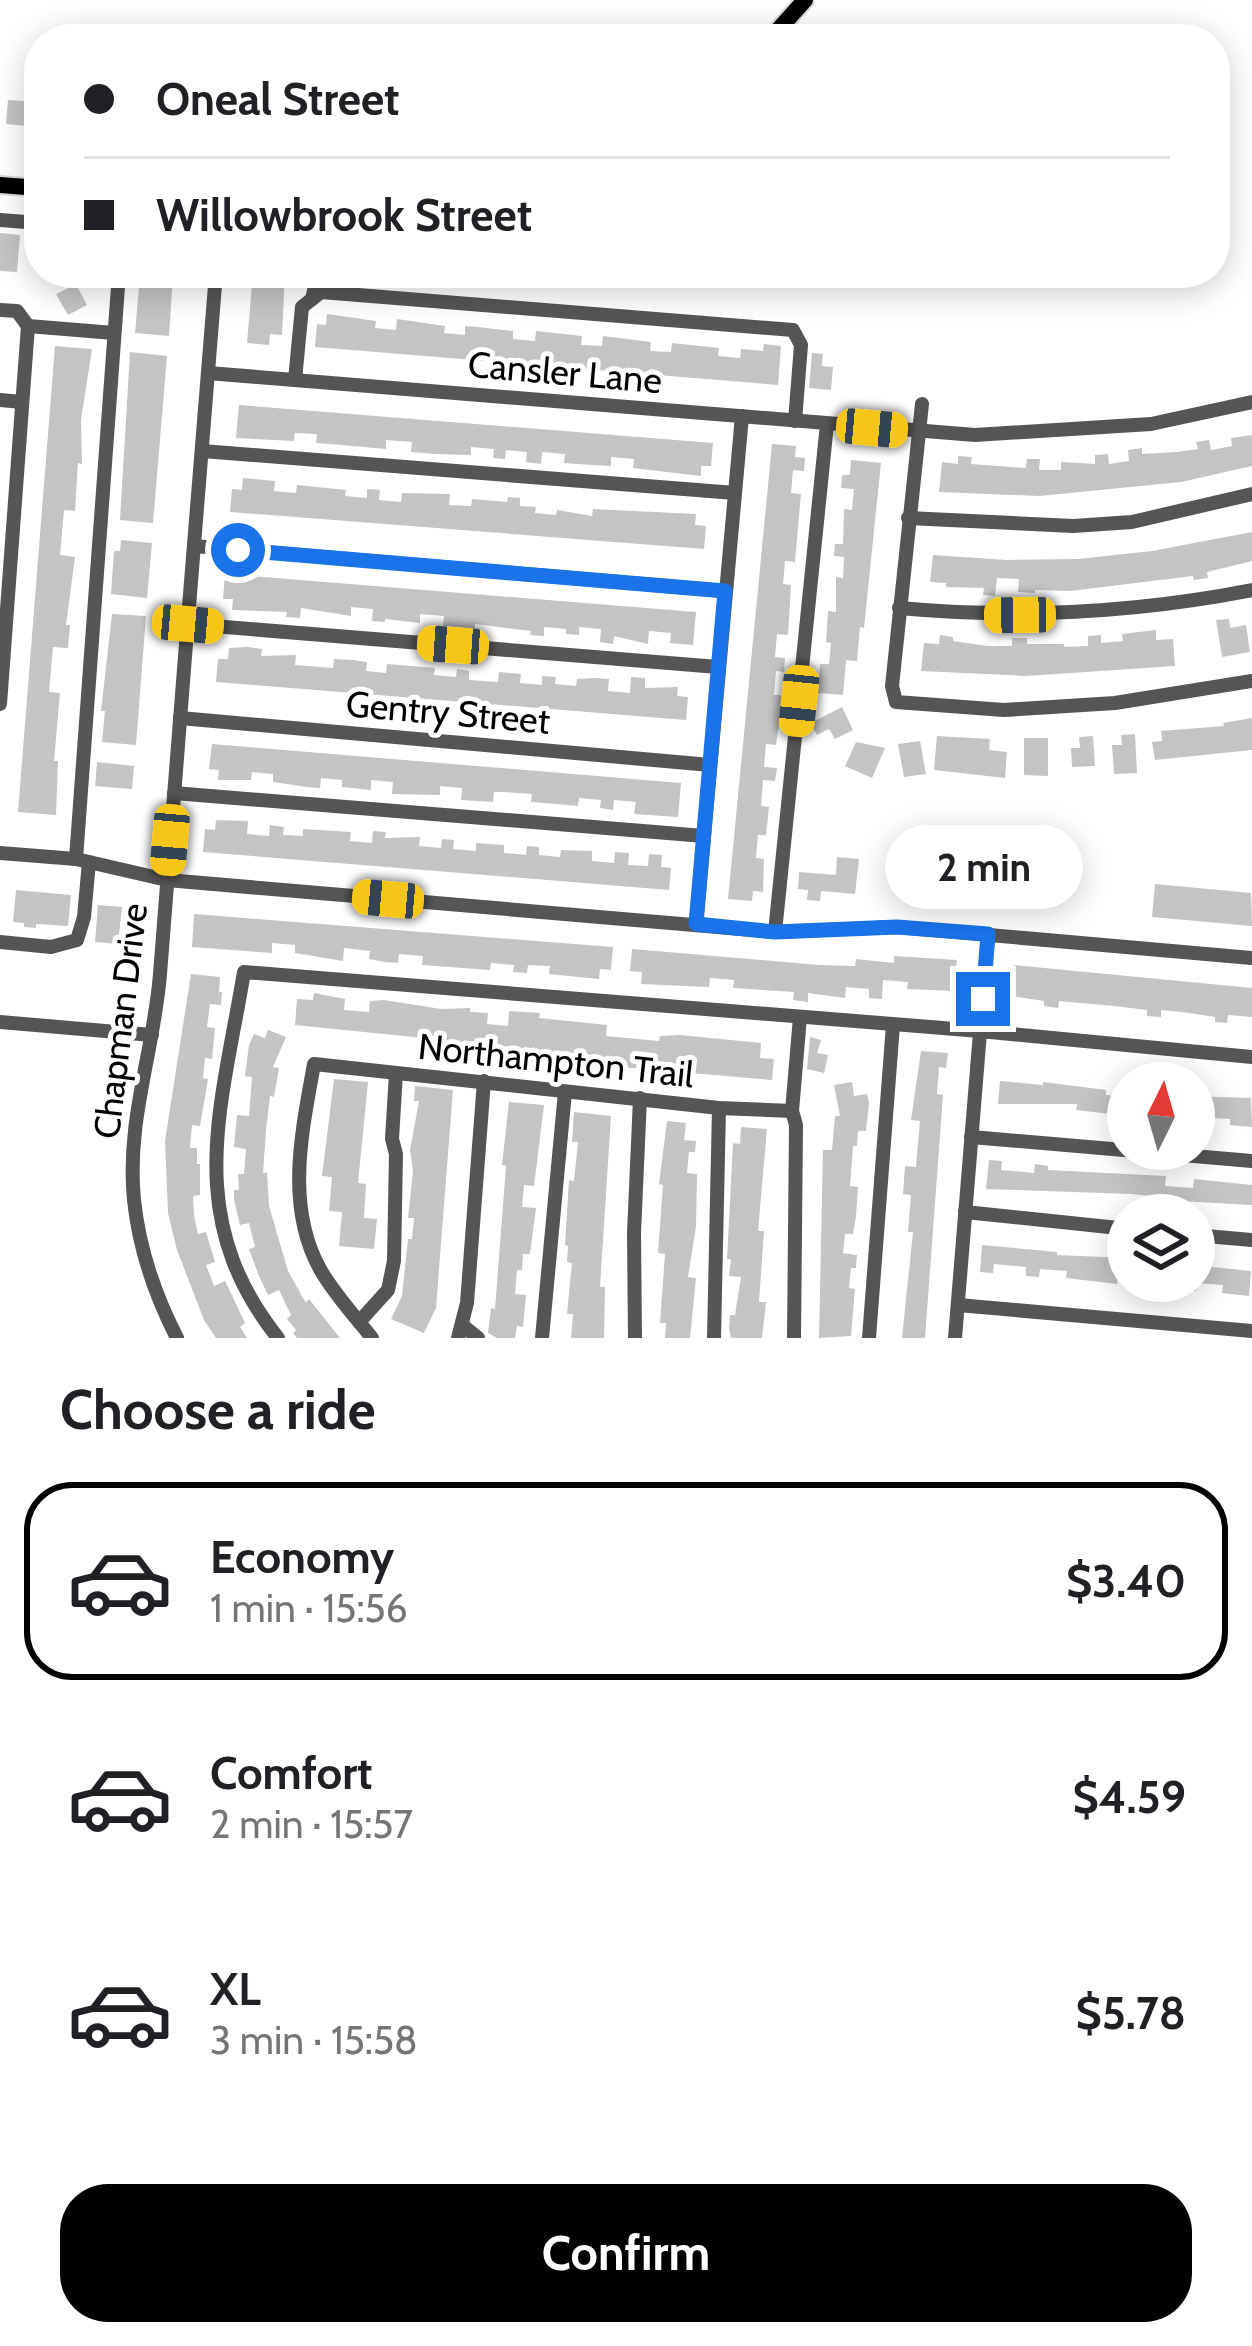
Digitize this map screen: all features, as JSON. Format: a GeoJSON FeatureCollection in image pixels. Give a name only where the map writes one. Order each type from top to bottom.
{"type":"FeatureCollection","features":[{"type":"Feature","properties":{"kind":"main road"},"geometry":{"type":"LineString","coordinates":[[784,24],[806,0]]}},
{"type":"Feature","properties":{"kind":"street"},"geometry":{"type":"LineString","coordinates":[[0,942],[50,946],[77,940],[84,917],[82,861],[118,288]]}},
{"type":"Feature","properties":{"kind":"street","name":"Chapman Drive"},"geometry":{"type":"LineString","coordinates":[[170,1334],[147,1268],[134,1202],[134,1126],[152,1035],[167,880],[215,288]]}},
{"type":"Feature","properties":{"kind":"street"},"geometry":{"type":"LineString","coordinates":[[312,299],[315,288]]}},
{"type":"Feature","properties":{"kind":"street"},"geometry":{"type":"LineString","coordinates":[[295,380],[302,307],[321,292],[793,330],[801,345],[794,421]]}},
{"type":"Feature","properties":{"kind":"street"},"geometry":{"type":"LineString","coordinates":[[0,310],[17,311],[28,326],[8,495],[0,704]]}},
{"type":"Feature","properties":{"kind":"street"},"geometry":{"type":"LineString","coordinates":[[28,326],[114,334]]}},
{"type":"Feature","properties":{"kind":"street","name":"Cansler Lane"},"geometry":{"type":"LineString","coordinates":[[208,373],[975,435],[1128,426],[1252,402]]}},
{"type":"Feature","properties":{"kind":"street"},"geometry":{"type":"LineString","coordinates":[[0,400],[22,402]]}},
{"type":"Feature","properties":{"kind":"street"},"geometry":{"type":"LineString","coordinates":[[922,404],[892,686],[896,702],[1004,710],[1115,704],[1252,681]]}},
{"type":"Feature","properties":{"kind":"street"},"geometry":{"type":"LineString","coordinates":[[696,924],[742,416]]}},
{"type":"Feature","properties":{"kind":"street"},"geometry":{"type":"LineString","coordinates":[[775,932],[827,424]]}},
{"type":"Feature","properties":{"kind":"street"},"geometry":{"type":"LineString","coordinates":[[202,452],[734,493]]}},
{"type":"Feature","properties":{"kind":"street"},"geometry":{"type":"LineString","coordinates":[[908,518],[1054,526],[1132,522],[1252,494]]}},
{"type":"Feature","properties":{"kind":"street"},"geometry":{"type":"LineString","coordinates":[[194,546],[725,591]]}},
{"type":"Feature","properties":{"kind":"street"},"geometry":{"type":"LineString","coordinates":[[899,608],[977,615],[1062,614],[1165,607],[1252,590]]}},
{"type":"Feature","properties":{"kind":"street"},"geometry":{"type":"LineString","coordinates":[[188,624],[718,667]]}},
{"type":"Feature","properties":{"kind":"street","name":"Gentry Street"},"geometry":{"type":"LineString","coordinates":[[180,718],[710,765]]}},
{"type":"Feature","properties":{"kind":"street"},"geometry":{"type":"LineString","coordinates":[[174,793],[704,836]]}},
{"type":"Feature","properties":{"kind":"street"},"geometry":{"type":"LineString","coordinates":[[0,853],[82,861],[167,880],[775,932],[897,927],[1252,958]]}},
{"type":"Feature","properties":{"kind":"street"},"geometry":{"type":"LineString","coordinates":[[955,1338],[988,934]]}},
{"type":"Feature","properties":{"kind":"street"},"geometry":{"type":"LineString","coordinates":[[278,1338],[250,1303],[221,1230],[214,1185],[215,1143],[244,972],[980,1031],[1252,1058]]}},
{"type":"Feature","properties":{"kind":"street"},"geometry":{"type":"LineString","coordinates":[[794,1338],[796,1126],[792,1111],[800,1017]]}},
{"type":"Feature","properties":{"kind":"street"},"geometry":{"type":"LineString","coordinates":[[0,1022],[152,1035]]}},
{"type":"Feature","properties":{"kind":"street"},"geometry":{"type":"LineString","coordinates":[[869,1338],[893,1025]]}},
{"type":"Feature","properties":{"kind":"street","name":"Northampton Trail"},"geometry":{"type":"LineString","coordinates":[[359,1322],[320,1268],[301,1203],[298,1157],[314,1064],[718,1108],[792,1111]]}},
{"type":"Feature","properties":{"kind":"street"},"geometry":{"type":"LineString","coordinates":[[372,1338],[359,1322],[388,1290],[394,1261],[396,1073]]}},
{"type":"Feature","properties":{"kind":"street"},"geometry":{"type":"LineString","coordinates":[[478,1338],[460,1332],[467,1303],[484,1081]]}},
{"type":"Feature","properties":{"kind":"street"},"geometry":{"type":"LineString","coordinates":[[542,1338],[565,1092]]}},
{"type":"Feature","properties":{"kind":"street"},"geometry":{"type":"LineString","coordinates":[[635,1338],[640,1098]]}},
{"type":"Feature","properties":{"kind":"street"},"geometry":{"type":"LineString","coordinates":[[714,1338],[718,1108]]}},
{"type":"Feature","properties":{"kind":"street"},"geometry":{"type":"LineString","coordinates":[[971,1137],[1252,1161]]}},
{"type":"Feature","properties":{"kind":"street"},"geometry":{"type":"LineString","coordinates":[[965,1212],[1107,1227]]}},
{"type":"Feature","properties":{"kind":"street"},"geometry":{"type":"LineString","coordinates":[[1215,1236],[1252,1240]]}},
{"type":"Feature","properties":{"kind":"street"},"geometry":{"type":"LineString","coordinates":[[958,1305],[1252,1331]]}},
{"type":"Feature","properties":{"kind":"building"},"geometry":{"type":"Polygon","coordinates":[[[8,100],[24,101],[24,126],[6,124],[8,100]]]}},
{"type":"Feature","properties":{"kind":"building"},"geometry":{"type":"Polygon","coordinates":[[[0,233],[20,235],[17,272],[0,271],[0,233]]]}},
{"type":"Feature","properties":{"kind":"building"},"geometry":{"type":"Polygon","coordinates":[[[78,288],[87,305],[68,315],[56,294],[78,288]]]}},
{"type":"Feature","properties":{"kind":"building"},"geometry":{"type":"Polygon","coordinates":[[[139,288],[172,288],[169,336],[135,333],[139,288]]]}},
{"type":"Feature","properties":{"kind":"building"},"geometry":{"type":"Polygon","coordinates":[[[252,288],[284,288],[282,335],[270,334],[269,345],[247,343],[252,288]]]}},
{"type":"Feature","properties":{"kind":"building"},"geometry":{"type":"Polygon","coordinates":[[[327,314],[376,321],[375,328],[396,330],[397,319],[445,326],[444,333],[465,335],[465,326],[478,327],[513,331],[513,339],[535,341],[536,331],[582,336],[581,345],[602,346],[603,336],[651,342],[650,351],[671,352],[672,343],[719,348],[718,356],[740,358],[741,349],[763,351],[764,344],[781,346],[778,385],[315,347],[317,324],[326,325],[327,314]]]}},
{"type":"Feature","properties":{"kind":"building"},"geometry":{"type":"Polygon","coordinates":[[[55,346],[92,349],[75,511],[64,510],[60,555],[75,557],[66,625],[70,625],[68,648],[53,647],[49,692],[60,693],[54,761],[58,761],[56,815],[18,812],[55,346]]]}},
{"type":"Feature","properties":{"kind":"building"},"geometry":{"type":"Polygon","coordinates":[[[130,352],[167,356],[153,523],[120,520],[130,352]]]}},
{"type":"Feature","properties":{"kind":"building"},"geometry":{"type":"Polygon","coordinates":[[[812,353],[823,354],[822,366],[833,367],[831,390],[809,388],[812,353]]]}},
{"type":"Feature","properties":{"kind":"building"},"geometry":{"type":"Polygon","coordinates":[[[239,405],[713,443],[711,466],[701,466],[701,476],[633,468],[634,459],[611,457],[611,466],[576,464],[564,463],[565,454],[542,452],[541,464],[526,462],[527,452],[506,450],[505,459],[493,458],[494,449],[471,447],[471,455],[435,454],[411,452],[412,442],[386,440],[386,449],[316,443],[317,434],[295,433],[294,441],[236,438],[239,405]]]}},
{"type":"Feature","properties":{"kind":"building"},"geometry":{"type":"Polygon","coordinates":[[[1252,435],[1252,466],[1181,482],[1039,496],[939,492],[942,462],[958,464],[958,456],[972,457],[971,464],[1026,468],[1027,459],[1040,459],[1039,470],[1061,470],[1061,462],[1095,464],[1095,455],[1108,454],[1109,464],[1129,461],[1128,450],[1177,452],[1198,449],[1196,442],[1209,440],[1211,450],[1232,446],[1231,438],[1252,435]]]}},
{"type":"Feature","properties":{"kind":"building"},"geometry":{"type":"Polygon","coordinates":[[[772,444],[796,446],[795,457],[805,458],[804,471],[793,470],[791,493],[801,494],[795,562],[785,561],[783,584],[791,585],[788,635],[777,634],[775,657],[785,658],[784,672],[776,671],[774,695],[782,695],[780,719],[776,745],[766,744],[764,767],[777,768],[775,781],[763,780],[761,806],[769,807],[766,835],[758,835],[756,858],[764,859],[763,892],[753,891],[752,901],[728,899],[772,444]]]}},
{"type":"Feature","properties":{"kind":"building"},"geometry":{"type":"Polygon","coordinates":[[[851,460],[881,463],[864,628],[860,627],[857,661],[846,660],[843,695],[818,693],[820,664],[829,664],[828,611],[836,612],[836,577],[843,578],[844,557],[834,556],[835,544],[843,544],[844,509],[852,510],[854,489],[841,488],[842,475],[850,475],[851,460]]]}},
{"type":"Feature","properties":{"kind":"building"},"geometry":{"type":"Polygon","coordinates":[[[243,478],[275,481],[274,491],[296,493],[297,485],[346,490],[345,496],[367,498],[367,489],[380,490],[379,500],[401,502],[402,493],[450,494],[449,505],[471,506],[472,499],[507,502],[508,497],[520,498],[520,506],[556,515],[557,510],[592,516],[593,509],[696,514],[695,525],[706,526],[704,549],[230,512],[232,489],[242,490],[243,478]]]}},
{"type":"Feature","properties":{"kind":"building"},"geometry":{"type":"Polygon","coordinates":[[[1252,532],[1252,561],[1207,572],[1208,578],[1035,593],[1018,592],[1019,579],[997,578],[995,596],[983,595],[984,588],[930,582],[933,555],[1078,559],[1252,532]]]}},
{"type":"Feature","properties":{"kind":"building"},"geometry":{"type":"Polygon","coordinates":[[[121,540],[152,543],[147,598],[111,594],[114,551],[120,551],[121,540]]]}},
{"type":"Feature","properties":{"kind":"building"},"geometry":{"type":"Polygon","coordinates":[[[225,574],[696,612],[693,645],[670,643],[671,633],[649,631],[648,644],[614,636],[613,644],[600,642],[601,629],[579,627],[579,635],[544,627],[544,636],[530,635],[531,631],[475,624],[474,632],[460,631],[461,627],[443,626],[444,616],[420,614],[420,623],[372,621],[373,609],[351,607],[351,616],[301,608],[300,618],[286,617],[287,612],[232,610],[233,599],[223,599],[225,574]]]}},
{"type":"Feature","properties":{"kind":"building"},"geometry":{"type":"Polygon","coordinates":[[[112,614],[146,616],[136,745],[102,742],[112,614]]]}},
{"type":"Feature","properties":{"kind":"building"},"geometry":{"type":"Polygon","coordinates":[[[1229,619],[1230,628],[1246,625],[1250,652],[1222,657],[1216,620],[1229,619]]]}},
{"type":"Feature","properties":{"kind":"building"},"geometry":{"type":"Polygon","coordinates":[[[1156,630],[1156,640],[1173,639],[1175,666],[1026,676],[921,671],[924,643],[939,644],[940,635],[988,646],[1012,646],[1012,638],[1027,638],[1027,644],[1064,647],[1088,646],[1088,636],[1101,635],[1101,643],[1123,641],[1122,634],[1156,630]]]}},
{"type":"Feature","properties":{"kind":"building"},"geometry":{"type":"Polygon","coordinates":[[[229,648],[262,649],[261,656],[296,655],[295,665],[333,668],[334,659],[353,660],[367,662],[366,671],[386,673],[387,664],[435,668],[434,675],[456,677],[457,669],[469,671],[469,680],[498,682],[499,672],[521,674],[520,683],[542,685],[542,676],[556,677],[555,684],[576,686],[577,679],[609,679],[608,691],[630,693],[631,677],[645,678],[645,688],[678,687],[677,696],[688,697],[686,720],[216,682],[218,659],[228,659],[229,648]]]}},
{"type":"Feature","properties":{"kind":"building"},"geometry":{"type":"Polygon","coordinates":[[[842,707],[853,730],[835,739],[829,729],[817,735],[811,723],[842,707]]]}},
{"type":"Feature","properties":{"kind":"building"},"geometry":{"type":"Polygon","coordinates":[[[1252,718],[1252,750],[1155,760],[1152,742],[1162,741],[1161,731],[1224,726],[1252,718]]]}},
{"type":"Feature","properties":{"kind":"building"},"geometry":{"type":"Polygon","coordinates":[[[1135,734],[1137,773],[1114,774],[1112,745],[1122,745],[1121,735],[1135,734]]]}},
{"type":"Feature","properties":{"kind":"building"},"geometry":{"type":"Polygon","coordinates":[[[937,736],[990,739],[989,750],[1007,752],[1005,778],[934,770],[937,736]]]}},
{"type":"Feature","properties":{"kind":"building"},"geometry":{"type":"Polygon","coordinates":[[[1093,736],[1095,766],[1072,767],[1071,748],[1080,748],[1079,737],[1093,736]]]}},
{"type":"Feature","properties":{"kind":"building"},"geometry":{"type":"Polygon","coordinates":[[[1024,738],[1048,738],[1048,776],[1024,775],[1024,738]]]}},
{"type":"Feature","properties":{"kind":"building"},"geometry":{"type":"Polygon","coordinates":[[[920,741],[926,774],[904,777],[898,744],[920,741]]]}},
{"type":"Feature","properties":{"kind":"building"},"geometry":{"type":"Polygon","coordinates":[[[856,742],[885,748],[872,778],[845,766],[856,742]]]}},
{"type":"Feature","properties":{"kind":"building"},"geometry":{"type":"Polygon","coordinates":[[[212,744],[681,783],[678,817],[634,814],[636,802],[614,800],[613,810],[600,808],[601,800],[579,798],[578,806],[531,802],[532,794],[504,792],[494,792],[493,802],[461,800],[462,788],[440,786],[440,795],[392,794],[393,782],[371,780],[371,790],[342,787],[342,780],[321,778],[320,788],[273,782],[273,774],[252,772],[251,780],[218,780],[219,770],[209,769],[212,744]]]}},
{"type":"Feature","properties":{"kind":"building"},"geometry":{"type":"Polygon","coordinates":[[[97,762],[134,766],[132,789],[95,786],[97,762]]]}},
{"type":"Feature","properties":{"kind":"building"},"geometry":{"type":"Polygon","coordinates":[[[216,820],[248,821],[247,834],[269,836],[270,825],[284,827],[283,835],[303,836],[303,829],[351,832],[350,841],[372,843],[373,831],[386,832],[385,838],[420,837],[419,846],[441,848],[442,839],[454,840],[453,849],[476,851],[476,843],[504,845],[504,853],[526,855],[527,846],[539,847],[539,855],[560,857],[561,850],[592,851],[592,861],[614,863],[615,852],[629,853],[628,865],[648,866],[649,854],[662,855],[661,867],[671,868],[669,890],[203,852],[205,829],[215,830],[216,820]]]}},
{"type":"Feature","properties":{"kind":"building"},"geometry":{"type":"Polygon","coordinates":[[[958,856],[982,859],[979,897],[955,895],[958,856]]]}},
{"type":"Feature","properties":{"kind":"building"},"geometry":{"type":"Polygon","coordinates":[[[837,857],[859,859],[855,894],[821,891],[820,901],[807,900],[808,890],[798,889],[799,872],[836,875],[837,857]]]}},
{"type":"Feature","properties":{"kind":"building"},"geometry":{"type":"Polygon","coordinates":[[[1155,884],[1251,893],[1252,926],[1152,917],[1155,884]]]}},
{"type":"Feature","properties":{"kind":"building"},"geometry":{"type":"Polygon","coordinates":[[[16,890],[71,895],[68,926],[36,924],[36,928],[13,922],[16,890]]]}},
{"type":"Feature","properties":{"kind":"building"},"geometry":{"type":"Polygon","coordinates":[[[98,905],[122,907],[118,944],[95,942],[98,905]]]}},
{"type":"Feature","properties":{"kind":"building"},"geometry":{"type":"Polygon","coordinates":[[[194,914],[613,947],[611,970],[600,969],[599,979],[549,974],[550,966],[528,965],[527,973],[513,972],[514,965],[491,963],[490,970],[422,965],[423,956],[399,954],[398,963],[385,962],[369,959],[370,951],[344,948],[343,961],[295,953],[295,945],[272,943],[272,953],[192,947],[194,914]]]}},
{"type":"Feature","properties":{"kind":"building"},"geometry":{"type":"Polygon","coordinates":[[[632,949],[819,965],[855,966],[856,959],[894,963],[894,956],[957,960],[954,991],[907,989],[908,982],[883,980],[882,999],[869,998],[869,989],[846,987],[845,998],[808,993],[808,1002],[793,1000],[794,992],[733,988],[734,980],[710,978],[709,987],[641,984],[642,972],[630,971],[632,949]]]}},
{"type":"Feature","properties":{"kind":"building"},"geometry":{"type":"Polygon","coordinates":[[[1014,965],[1252,988],[1252,1017],[1228,1015],[1227,1023],[1161,1010],[1161,1017],[1147,1016],[1147,1010],[1114,1006],[1059,1001],[1058,1008],[1044,1006],[1044,1001],[1011,996],[1014,965]]]}},
{"type":"Feature","properties":{"kind":"building"},"geometry":{"type":"Polygon","coordinates":[[[191,974],[220,977],[222,992],[221,1005],[210,1004],[207,1027],[215,1028],[212,1059],[205,1058],[203,1078],[208,1079],[200,1126],[192,1125],[190,1148],[197,1148],[200,1164],[194,1216],[198,1234],[206,1232],[215,1262],[206,1265],[214,1286],[225,1281],[247,1338],[216,1338],[204,1320],[168,1213],[165,1141],[191,974]]]}},
{"type":"Feature","properties":{"kind":"building"},"geometry":{"type":"Polygon","coordinates":[[[314,993],[345,999],[344,1010],[369,1012],[370,1001],[384,1000],[441,1009],[470,1008],[470,1012],[488,1013],[487,1024],[508,1026],[509,1011],[540,1013],[539,1018],[607,1025],[606,1036],[659,1041],[660,1036],[680,1035],[761,1043],[760,1058],[774,1059],[772,1080],[608,1066],[540,1055],[541,1050],[295,1025],[297,999],[313,1000],[314,993]]]}},
{"type":"Feature","properties":{"kind":"building"},"geometry":{"type":"Polygon","coordinates":[[[268,1030],[286,1037],[273,1067],[279,1068],[266,1130],[263,1173],[267,1173],[269,1206],[288,1271],[306,1303],[309,1299],[340,1338],[297,1338],[293,1333],[296,1330],[287,1319],[291,1315],[279,1290],[268,1295],[259,1276],[249,1249],[255,1247],[249,1223],[240,1225],[234,1200],[238,1174],[244,1174],[246,1149],[234,1147],[237,1115],[249,1116],[252,1077],[245,1076],[249,1045],[254,1034],[265,1038],[268,1030]]]}},
{"type":"Feature","properties":{"kind":"building"},"geometry":{"type":"Polygon","coordinates":[[[810,1037],[821,1040],[817,1053],[828,1055],[824,1073],[807,1069],[810,1037]]]}},
{"type":"Feature","properties":{"kind":"building"},"geometry":{"type":"Polygon","coordinates":[[[921,1051],[948,1053],[946,1068],[939,1067],[937,1094],[943,1095],[925,1338],[902,1338],[913,1232],[908,1232],[911,1195],[903,1194],[905,1166],[916,1167],[920,1121],[911,1120],[921,1051]]]}},
{"type":"Feature","properties":{"kind":"building"},"geometry":{"type":"Polygon","coordinates":[[[334,1079],[368,1082],[358,1183],[366,1184],[364,1218],[377,1219],[374,1249],[339,1246],[342,1212],[329,1211],[332,1177],[322,1176],[334,1079]]]}},
{"type":"Feature","properties":{"kind":"building"},"geometry":{"type":"Polygon","coordinates":[[[1000,1081],[1043,1082],[1106,1090],[1107,1114],[1076,1110],[1077,1104],[998,1104],[1000,1081]]]}},
{"type":"Feature","properties":{"kind":"building"},"geometry":{"type":"Polygon","coordinates":[[[852,1082],[854,1096],[867,1094],[869,1103],[866,1131],[858,1131],[857,1146],[853,1146],[850,1186],[858,1187],[856,1216],[853,1234],[845,1234],[843,1253],[857,1255],[849,1288],[855,1289],[851,1336],[819,1338],[823,1150],[832,1150],[835,1116],[840,1116],[834,1085],[852,1082]]]}},
{"type":"Feature","properties":{"kind":"building"},"geometry":{"type":"Polygon","coordinates":[[[415,1086],[453,1090],[436,1308],[424,1333],[391,1319],[402,1296],[408,1239],[412,1239],[414,1218],[408,1218],[413,1171],[410,1150],[419,1101],[414,1101],[415,1086]]]}},
{"type":"Feature","properties":{"kind":"building"},"geometry":{"type":"Polygon","coordinates":[[[1215,1097],[1251,1098],[1252,1127],[1230,1125],[1230,1119],[1215,1118],[1215,1097]]]}},
{"type":"Feature","properties":{"kind":"building"},"geometry":{"type":"Polygon","coordinates":[[[509,1102],[544,1105],[534,1186],[524,1185],[522,1207],[536,1208],[530,1254],[523,1254],[522,1270],[517,1270],[515,1294],[526,1295],[523,1327],[517,1326],[515,1338],[497,1338],[488,1333],[491,1308],[495,1309],[509,1102]]]}},
{"type":"Feature","properties":{"kind":"building"},"geometry":{"type":"Polygon","coordinates":[[[574,1112],[611,1116],[600,1287],[605,1287],[604,1338],[571,1338],[573,1314],[567,1314],[572,1263],[567,1262],[565,1245],[569,1180],[574,1181],[578,1142],[572,1142],[574,1112]]]}},
{"type":"Feature","properties":{"kind":"building"},"geometry":{"type":"Polygon","coordinates":[[[667,1121],[686,1123],[684,1140],[696,1141],[695,1152],[689,1152],[687,1173],[697,1174],[688,1277],[696,1278],[690,1338],[665,1338],[666,1323],[660,1323],[665,1254],[658,1253],[663,1185],[659,1184],[667,1121]]]}},
{"type":"Feature","properties":{"kind":"building"},"geometry":{"type":"Polygon","coordinates":[[[741,1127],[767,1129],[758,1231],[764,1231],[759,1302],[766,1302],[762,1338],[731,1338],[729,1328],[741,1277],[729,1276],[731,1259],[727,1259],[733,1143],[740,1144],[741,1127]]]}},
{"type":"Feature","properties":{"kind":"building"},"geometry":{"type":"Polygon","coordinates":[[[989,1160],[1002,1161],[1001,1170],[1034,1173],[1035,1164],[1048,1166],[1048,1170],[1166,1176],[1165,1186],[1193,1188],[1194,1179],[1252,1185],[1252,1205],[1215,1203],[1215,1194],[986,1189],[989,1160]]]}},
{"type":"Feature","properties":{"kind":"building"},"geometry":{"type":"Polygon","coordinates":[[[982,1245],[1107,1257],[1107,1283],[1066,1278],[1067,1271],[1040,1269],[1039,1277],[1026,1276],[1026,1267],[994,1264],[993,1273],[980,1272],[982,1245]]]}},
{"type":"Feature","properties":{"kind":"building"},"geometry":{"type":"Polygon","coordinates":[[[1215,1267],[1251,1271],[1249,1296],[1222,1293],[1223,1285],[1215,1284],[1215,1267]]]}},
{"type":"Feature","properties":{"kind":"route"},"geometry":{"type":"LineString","coordinates":[[238,550],[725,591],[696,924],[775,932],[897,927],[988,934],[983,999]]}}]}
